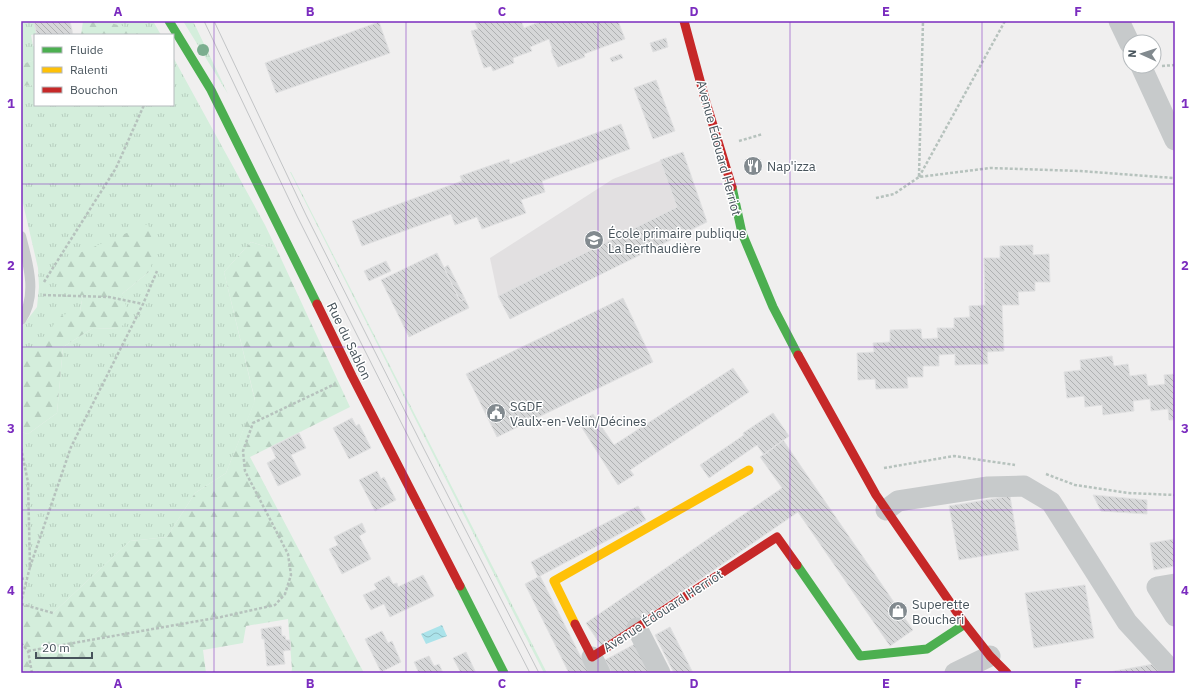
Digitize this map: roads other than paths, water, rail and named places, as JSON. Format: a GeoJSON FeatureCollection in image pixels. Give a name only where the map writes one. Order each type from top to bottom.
{"type":"FeatureCollection","features":[{"type":"Feature","properties":{"kind":"street","name":"Rue du Sablon"},"geometry":{"type":"LineString","coordinates":[[169,21],[211,90],[352,376],[504,673]]}},
{"type":"Feature","properties":{"kind":"street","name":"Avenue Édouard Herriot"},"geometry":{"type":"LineString","coordinates":[[684,21],[705,99],[730,180],[739,222],[749,251],[773,307],[807,372],[876,495],[965,624],[990,656],[1006,673]]}},
{"type":"Feature","properties":{"kind":"street"},"geometry":{"type":"LineString","coordinates":[[1119,21],[1125,34]]}},
{"type":"Feature","properties":{"kind":"street"},"geometry":{"type":"LineString","coordinates":[[1145,74],[1175,140]]}},
{"type":"Feature","properties":{"kind":"street","name":"Avenue Édouard Herriot"},"geometry":{"type":"LineString","coordinates":[[749,470],[554,581],[596,665],[637,628],[777,537],[860,656],[927,649],[965,624]]}},
{"type":"Feature","properties":{"kind":"street"},"geometry":{"type":"LineString","coordinates":[[886,510],[898,501],[988,487],[1024,486],[1052,502],[1127,622],[1174,673]]}},
{"type":"Feature","properties":{"kind":"street"},"geometry":{"type":"LineString","coordinates":[[1175,584],[1157,587],[1175,616]]}},
{"type":"Feature","properties":{"kind":"street"},"geometry":{"type":"LineString","coordinates":[[637,628],[660,673]]}},
{"type":"Feature","properties":{"kind":"street"},"geometry":{"type":"LineString","coordinates":[[956,673],[990,656]]}},
{"type":"Feature","properties":{"kind":"lane"},"geometry":{"type":"LineString","coordinates":[[21,236],[33,295],[26,313],[21,320]]}},
{"type":"Feature","properties":{"kind":"water"},"geometry":{"type":"Polygon","coordinates":[[[442,625],[447,636],[426,644],[421,634],[442,625]]]}},
{"type":"Feature","properties":{"kind":"tram line"},"geometry":{"type":"LineString","coordinates":[[204,21],[297,216],[530,673]]}},
{"type":"Feature","properties":{"kind":"tram line"},"geometry":{"type":"LineString","coordinates":[[214,21],[306,215],[539,673]]}},
{"type":"Feature","properties":{"kind":"place","name":"Nap'izza"},"geometry":{"type":"Point","coordinates":[753,166]}},
{"type":"Feature","properties":{"kind":"place","name":"École primaire publique La Berthaudière"},"geometry":{"type":"Point","coordinates":[594,240]}},
{"type":"Feature","properties":{"kind":"place","name":"SGDF Vaulx-en-Velin/Décines"},"geometry":{"type":"Point","coordinates":[496,413]}},
{"type":"Feature","properties":{"kind":"place","name":"Superette Boucheri"},"geometry":{"type":"Point","coordinates":[898,611]}}]}
